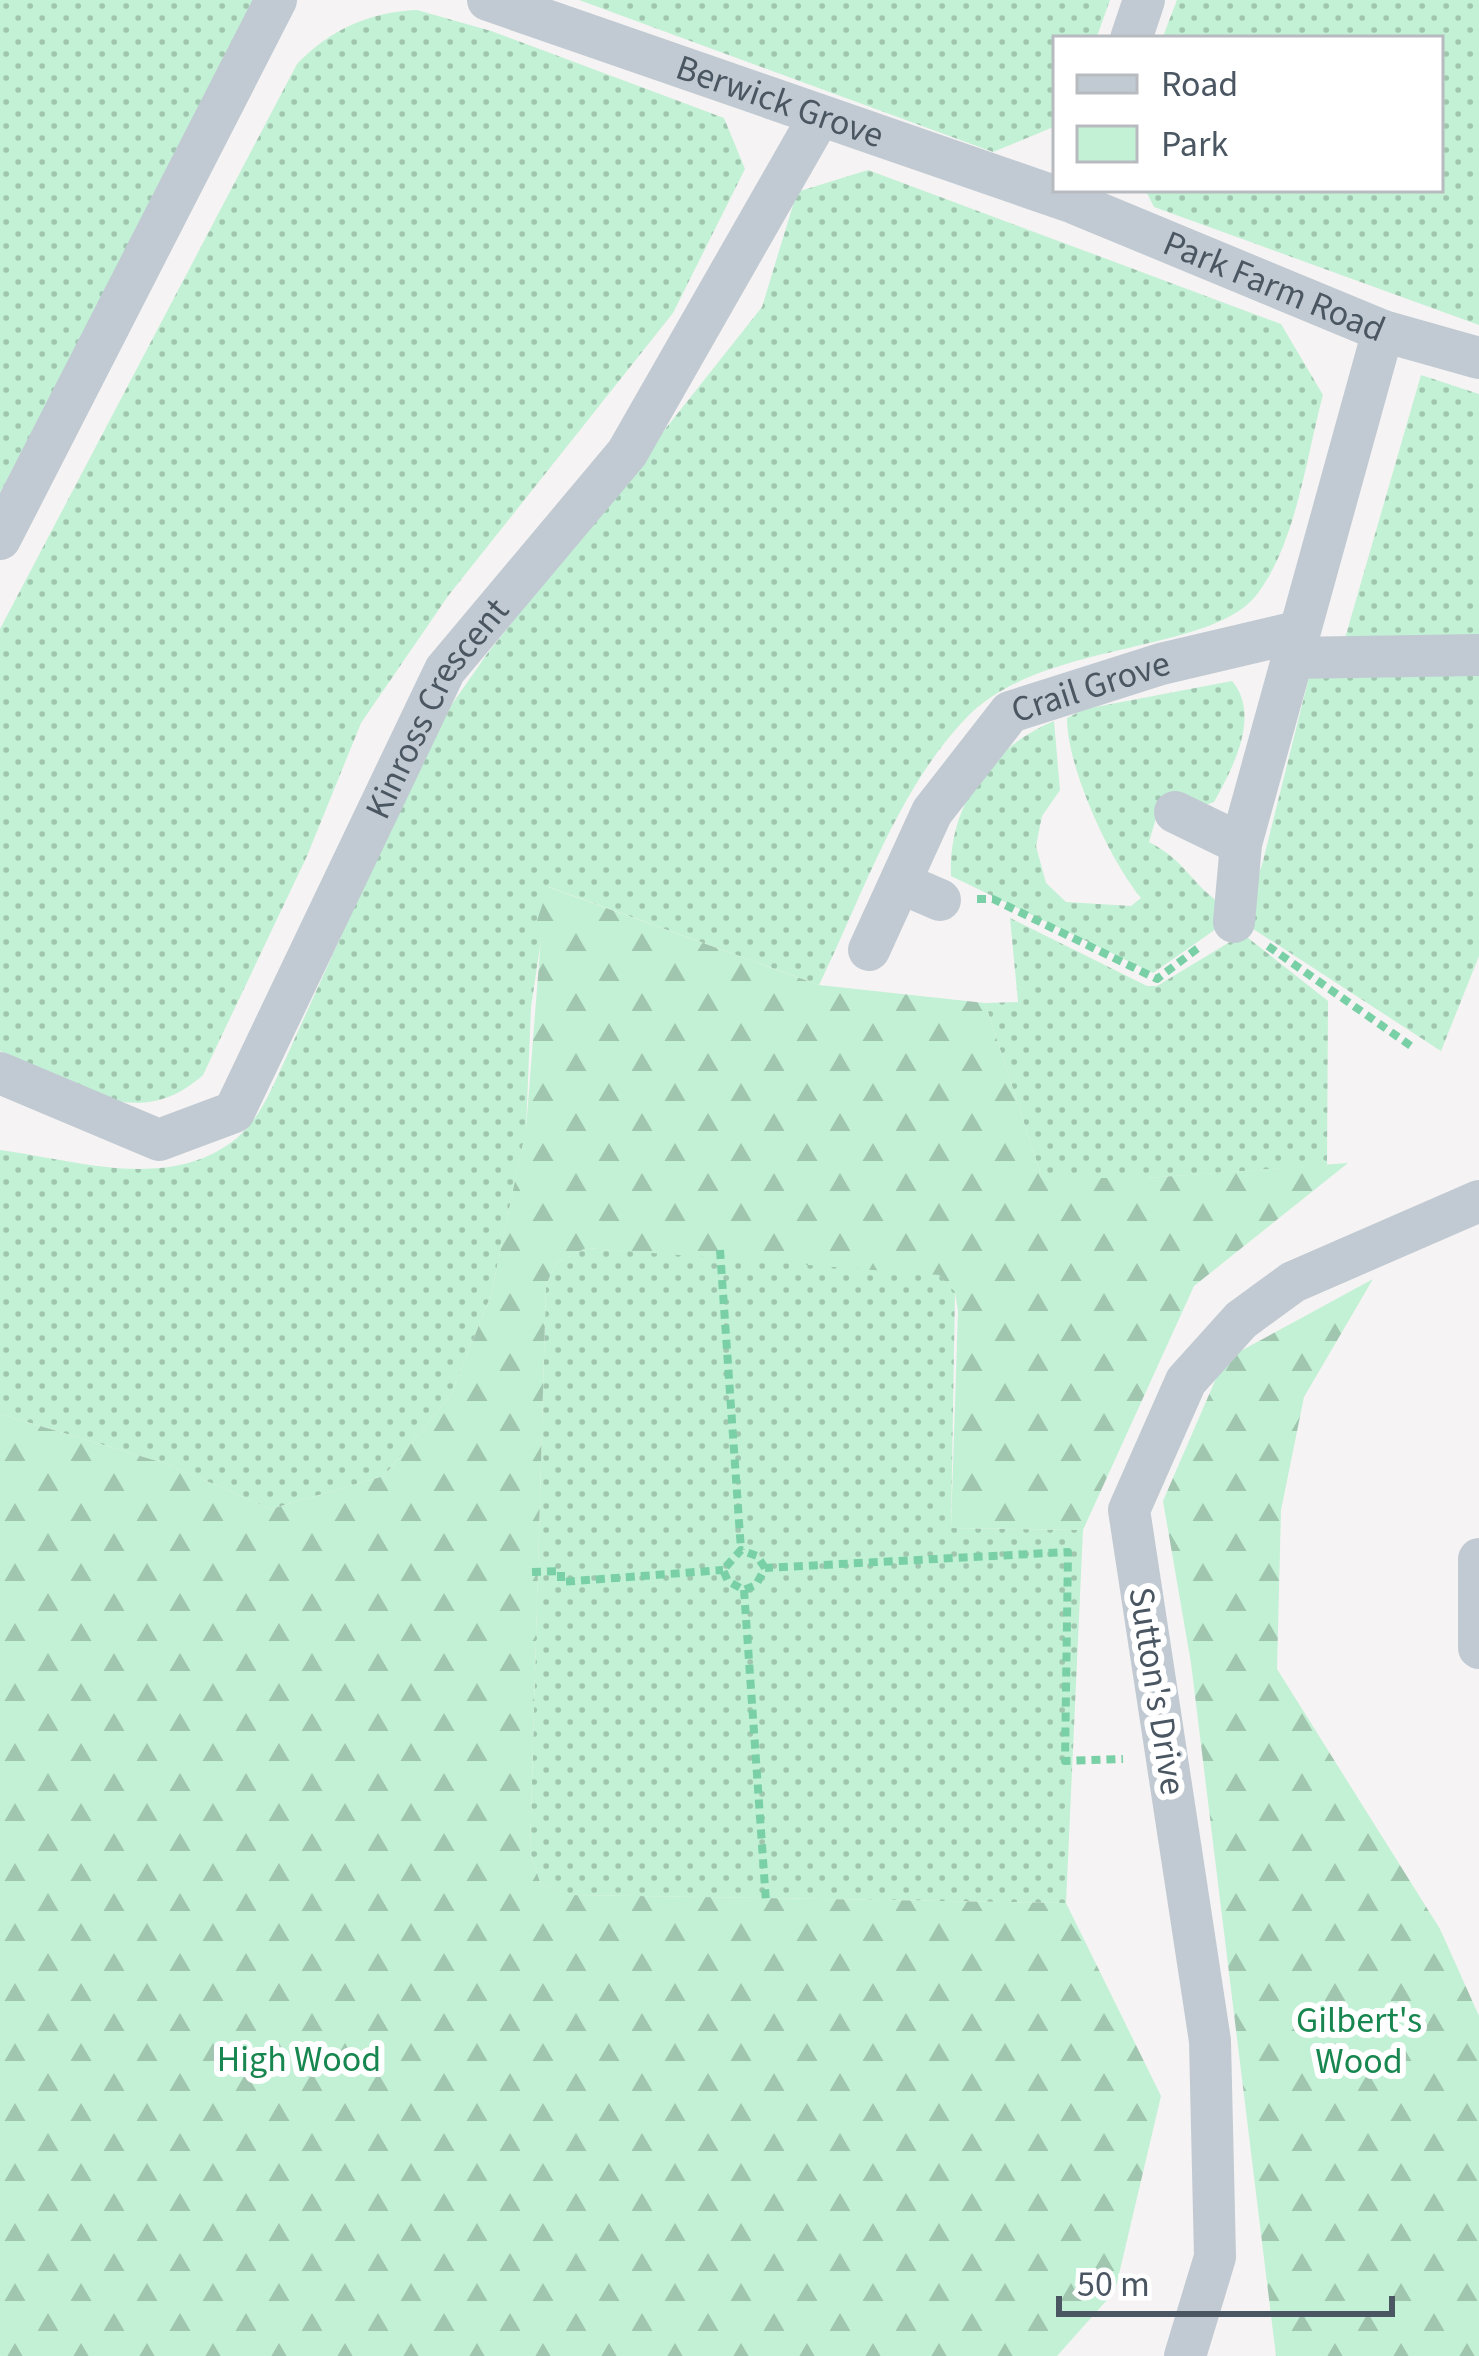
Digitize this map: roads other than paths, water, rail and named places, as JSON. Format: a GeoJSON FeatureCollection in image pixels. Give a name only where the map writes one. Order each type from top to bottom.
{"type":"FeatureCollection","features":[{"type":"Feature","properties":{"kind":"street"},"geometry":{"type":"LineString","coordinates":[[0,539],[276,0]]}},
{"type":"Feature","properties":{"kind":"street","name":"Berwick Grove"},"geometry":{"type":"LineString","coordinates":[[488,0],[819,117],[1053,189]]}},
{"type":"Feature","properties":{"kind":"street"},"geometry":{"type":"LineString","coordinates":[[1131,36],[1144,0]]}},
{"type":"Feature","properties":{"kind":"street","name":"Kinross Crescent"},"geometry":{"type":"LineString","coordinates":[[0,1073],[159,1140],[234,1112],[445,670],[627,453],[819,117]]}},
{"type":"Feature","properties":{"kind":"street","name":"Park Farm Road"},"geometry":{"type":"LineString","coordinates":[[1077,196],[1383,332],[1479,358]]}},
{"type":"Feature","properties":{"kind":"street"},"geometry":{"type":"LineString","coordinates":[[1234,922],[1241,844],[1383,332]]}},
{"type":"Feature","properties":{"kind":"street","name":"Crail Grove"},"geometry":{"type":"LineString","coordinates":[[869,950],[922,892],[932,812],[1010,712],[1161,664],[1294,645],[1479,655]]}},
{"type":"Feature","properties":{"kind":"street"},"geometry":{"type":"LineString","coordinates":[[1175,812],[1241,844]]}},
{"type":"Feature","properties":{"kind":"street","name":"Sutton's Drive"},"geometry":{"type":"LineString","coordinates":[[1185,2356],[1216,2257],[1210,2042],[1130,1510],[1186,1381],[1241,1320],[1293,1282],[1479,1201]]}},
{"type":"Feature","properties":{"kind":"street"},"geometry":{"type":"LineString","coordinates":[[1479,1559],[1479,1648]]}},
{"type":"Feature","properties":{"kind":"park label","name":"Gilbert's Wood"},"geometry":{"type":"Point","coordinates":[1359,2040]}},
{"type":"Feature","properties":{"kind":"park label","name":"High Wood"},"geometry":{"type":"Point","coordinates":[299,2059]}}]}
